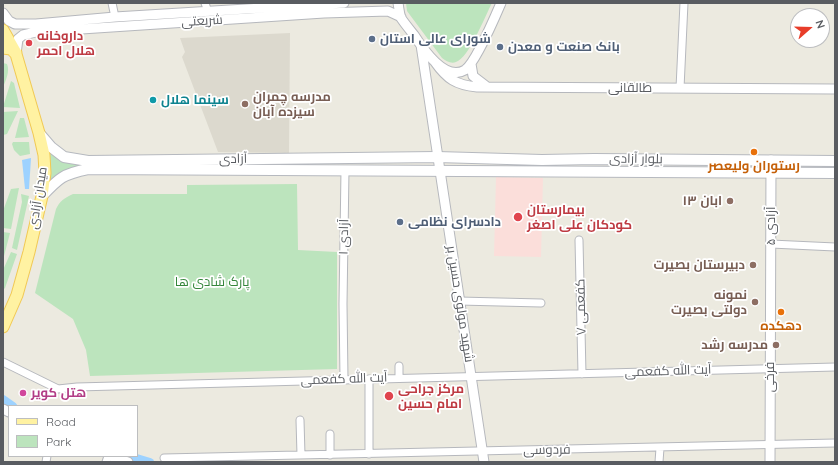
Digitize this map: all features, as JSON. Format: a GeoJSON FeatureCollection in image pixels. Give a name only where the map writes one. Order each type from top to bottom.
{"type":"FeatureCollection","features":[{"type":"Feature","properties":{"kind":"main road","name":"میدان آزادی"},"geometry":{"type":"LineString","coordinates":[[3,30],[16,54],[39,133],[44,155],[45,173],[42,196],[29,252],[17,295],[3,327]]}},
{"type":"Feature","properties":{"kind":"main road"},"geometry":{"type":"LineString","coordinates":[[3,48],[11,49],[16,54]]}},
{"type":"Feature","properties":{"kind":"main road","name":"آزادی"},"geometry":{"type":"LineString","coordinates":[[39,133],[51,148],[64,157],[88,161],[437,157]]}},
{"type":"Feature","properties":{"kind":"main road","name":"بلوار آزادی"},"geometry":{"type":"LineString","coordinates":[[437,157],[542,160],[594,158],[835,161]]}},
{"type":"Feature","properties":{"kind":"main road","name":"آزادی"},"geometry":{"type":"LineString","coordinates":[[42,196],[57,179],[72,172],[88,169],[440,170]]}},
{"type":"Feature","properties":{"kind":"main road","name":"بلوار آزادی"},"geometry":{"type":"LineString","coordinates":[[440,170],[835,173]]}},
{"type":"Feature","properties":{"kind":"main road"},"geometry":{"type":"LineString","coordinates":[[3,302],[7,302],[17,295]]}},
{"type":"Feature","properties":{"kind":"street"},"geometry":{"type":"LineString","coordinates":[[112,3],[115,21]]}},
{"type":"Feature","properties":{"kind":"street"},"geometry":{"type":"LineString","coordinates":[[3,13],[9,21],[15,24],[36,24],[115,21],[206,8],[344,3]]}},
{"type":"Feature","properties":{"kind":"street"},"geometry":{"type":"LineString","coordinates":[[398,3],[401,17]]}},
{"type":"Feature","properties":{"kind":"street"},"geometry":{"type":"LineString","coordinates":[[435,62],[454,73],[461,72],[472,64],[501,3]]}},
{"type":"Feature","properties":{"kind":"street"},"geometry":{"type":"LineString","coordinates":[[680,88],[684,3]]}},
{"type":"Feature","properties":{"kind":"street","name":"شریعتی"},"geometry":{"type":"LineString","coordinates":[[16,54],[18,39],[29,33],[115,21],[378,11],[388,11],[401,17]]}},
{"type":"Feature","properties":{"kind":"street","name":"طالقانی"},"geometry":{"type":"LineString","coordinates":[[401,17],[441,71],[453,81],[468,86],[835,89]]}},
{"type":"Feature","properties":{"kind":"street"},"geometry":{"type":"LineString","coordinates":[[421,45],[437,157]]}},
{"type":"Feature","properties":{"kind":"street"},"geometry":{"type":"LineString","coordinates":[[472,64],[473,76],[486,86]]}},
{"type":"Feature","properties":{"kind":"street","name":"شهید مولوی حسین بر"},"geometry":{"type":"LineString","coordinates":[[437,157],[484,462]]}},
{"type":"Feature","properties":{"kind":"street","name":"آزادی ۵"},"geometry":{"type":"LineString","coordinates":[[771,160],[771,293]]}},
{"type":"Feature","properties":{"kind":"street","name":"آزادی ۱"},"geometry":{"type":"LineString","coordinates":[[344,380],[343,304],[345,170]]}},
{"type":"Feature","properties":{"kind":"street","name":"کفعمی ۷"},"geometry":{"type":"LineString","coordinates":[[579,240],[582,374]]}},
{"type":"Feature","properties":{"kind":"street"},"geometry":{"type":"LineString","coordinates":[[771,244],[835,247]]}},
{"type":"Feature","properties":{"kind":"street","name":"فرخی"},"geometry":{"type":"LineString","coordinates":[[770,462],[771,293]]}},
{"type":"Feature","properties":{"kind":"street"},"geometry":{"type":"LineString","coordinates":[[459,301],[541,303]]}},
{"type":"Feature","properties":{"kind":"street","name":"آیت الله کفعمی"},"geometry":{"type":"LineString","coordinates":[[3,362],[58,389],[77,387],[835,366]]}},
{"type":"Feature","properties":{"kind":"street"},"geometry":{"type":"LineString","coordinates":[[399,366],[399,378]]}},
{"type":"Feature","properties":{"kind":"street"},"geometry":{"type":"LineString","coordinates":[[369,379],[369,454]]}},
{"type":"Feature","properties":{"kind":"street"},"geometry":{"type":"LineString","coordinates":[[300,420],[301,455]]}},
{"type":"Feature","properties":{"kind":"street"},"geometry":{"type":"LineString","coordinates":[[330,434],[330,455]]}},
{"type":"Feature","properties":{"kind":"street","name":"فردوسی"},"geometry":{"type":"LineString","coordinates":[[164,458],[228,459],[301,455],[770,446],[835,443]]}},
{"type":"Feature","properties":{"kind":"street"},"geometry":{"type":"LineString","coordinates":[[659,462],[660,448]]}},
{"type":"Feature","properties":{"kind":"street"},"geometry":{"type":"LineString","coordinates":[[112,457],[128,462]]}},
{"type":"Feature","properties":{"kind":"shaded area","name":"مدرسه چمران سیزده آبان"},"geometry":{"type":"Polygon","coordinates":[[[290,33],[289,153],[218,152],[182,57],[185,52],[180,38],[290,33]]]}},
{"type":"Feature","properties":{"kind":"shaded area","name":"بیمارستان کودکان علی اصغر"},"geometry":{"type":"Polygon","coordinates":[[[496,177],[543,178],[541,257],[494,256],[496,177]]]}},
{"type":"Feature","properties":{"kind":"green space"},"geometry":{"type":"Polygon","coordinates":[[[406,3],[492,3],[466,53],[461,59],[452,63],[442,58],[407,11],[406,3]]]}},
{"type":"Feature","properties":{"kind":"green space"},"geometry":{"type":"Polygon","coordinates":[[[3,63],[7,64],[8,70],[3,87],[3,63]]]}},
{"type":"Feature","properties":{"kind":"green space"},"geometry":{"type":"Polygon","coordinates":[[[11,81],[14,83],[20,108],[3,107],[11,81]]]}},
{"type":"Feature","properties":{"kind":"green space"},"geometry":{"type":"Polygon","coordinates":[[[18,111],[7,134],[3,135],[3,112],[18,111]]]}},
{"type":"Feature","properties":{"kind":"green space"},"geometry":{"type":"Polygon","coordinates":[[[20,118],[24,118],[29,137],[15,138],[20,118]]]}},
{"type":"Feature","properties":{"kind":"green space"},"geometry":{"type":"Polygon","coordinates":[[[13,142],[29,142],[30,154],[20,156],[14,150],[12,144],[13,142]]]}},
{"type":"Feature","properties":{"kind":"green space"},"geometry":{"type":"Polygon","coordinates":[[[49,152],[60,160],[82,165],[64,171],[49,183],[49,152]]]}},
{"type":"Feature","properties":{"kind":"green space","name":"پارک شادی ها"},"geometry":{"type":"Polygon","coordinates":[[[297,184],[298,250],[337,252],[337,369],[90,376],[86,350],[73,319],[35,293],[56,209],[63,200],[73,194],[187,194],[187,185],[297,184]]]}},
{"type":"Feature","properties":{"kind":"green space"},"geometry":{"type":"Polygon","coordinates":[[[19,188],[11,229],[3,228],[3,211],[11,189],[19,188]]]}},
{"type":"Feature","properties":{"kind":"green space"},"geometry":{"type":"Polygon","coordinates":[[[21,194],[29,196],[17,250],[12,248],[22,202],[21,194]]]}},
{"type":"Feature","properties":{"kind":"green space"},"geometry":{"type":"Polygon","coordinates":[[[3,232],[10,233],[3,260],[3,232]]]}},
{"type":"Feature","properties":{"kind":"green space"},"geometry":{"type":"Polygon","coordinates":[[[11,252],[17,254],[3,290],[3,270],[11,252]]]}},
{"type":"Feature","properties":{"kind":"water"},"geometry":{"type":"Polygon","coordinates":[[[31,158],[29,189],[25,189],[22,160],[31,158]]]}},
{"type":"Feature","properties":{"kind":"waterway"},"geometry":{"type":"LineString","coordinates":[[3,399],[12,405]]}},
{"type":"Feature","properties":{"kind":"waterway"},"geometry":{"type":"LineString","coordinates":[[133,457],[150,462]]}},
{"type":"Feature","properties":{"kind":"place","name":"شورای عالی استان"},"geometry":{"type":"Point","coordinates":[372,39]}},
{"type":"Feature","properties":{"kind":"place","name":"داروخانه هلال احمر"},"geometry":{"type":"Point","coordinates":[29,43]}},
{"type":"Feature","properties":{"kind":"place","name":"بانک صنعت و معدن"},"geometry":{"type":"Point","coordinates":[500,47]}},
{"type":"Feature","properties":{"kind":"place","name":"سینما هلال"},"geometry":{"type":"Point","coordinates":[153,100]}},
{"type":"Feature","properties":{"kind":"place","name":"مدرسه چمران سیزده آبان"},"geometry":{"type":"Point","coordinates":[245,104]}},
{"type":"Feature","properties":{"kind":"place","name":"رستوران ولیعصر"},"geometry":{"type":"Point","coordinates":[754,152]}},
{"type":"Feature","properties":{"kind":"place","name":"۱۳ ابان"},"geometry":{"type":"Point","coordinates":[730,201]}},
{"type":"Feature","properties":{"kind":"place","name":"بیمارستان کودکان علی اصغر"},"geometry":{"type":"Point","coordinates":[518,217]}},
{"type":"Feature","properties":{"kind":"place","name":"دادسرای نظامی"},"geometry":{"type":"Point","coordinates":[400,222]}},
{"type":"Feature","properties":{"kind":"place","name":"دبیرستان بصیرت"},"geometry":{"type":"Point","coordinates":[753,265]}},
{"type":"Feature","properties":{"kind":"place","name":"نمونه دولتی بصیرت"},"geometry":{"type":"Point","coordinates":[755,302]}},
{"type":"Feature","properties":{"kind":"place","name":"دهکده"},"geometry":{"type":"Point","coordinates":[781,312]}},
{"type":"Feature","properties":{"kind":"place","name":"مدرسه رشد"},"geometry":{"type":"Point","coordinates":[776,345]}},
{"type":"Feature","properties":{"kind":"place","name":"هتل کویر"},"geometry":{"type":"Point","coordinates":[23,393]}},
{"type":"Feature","properties":{"kind":"place","name":"مرکز جراحی امام حسین"},"geometry":{"type":"Point","coordinates":[389,396]}}]}
